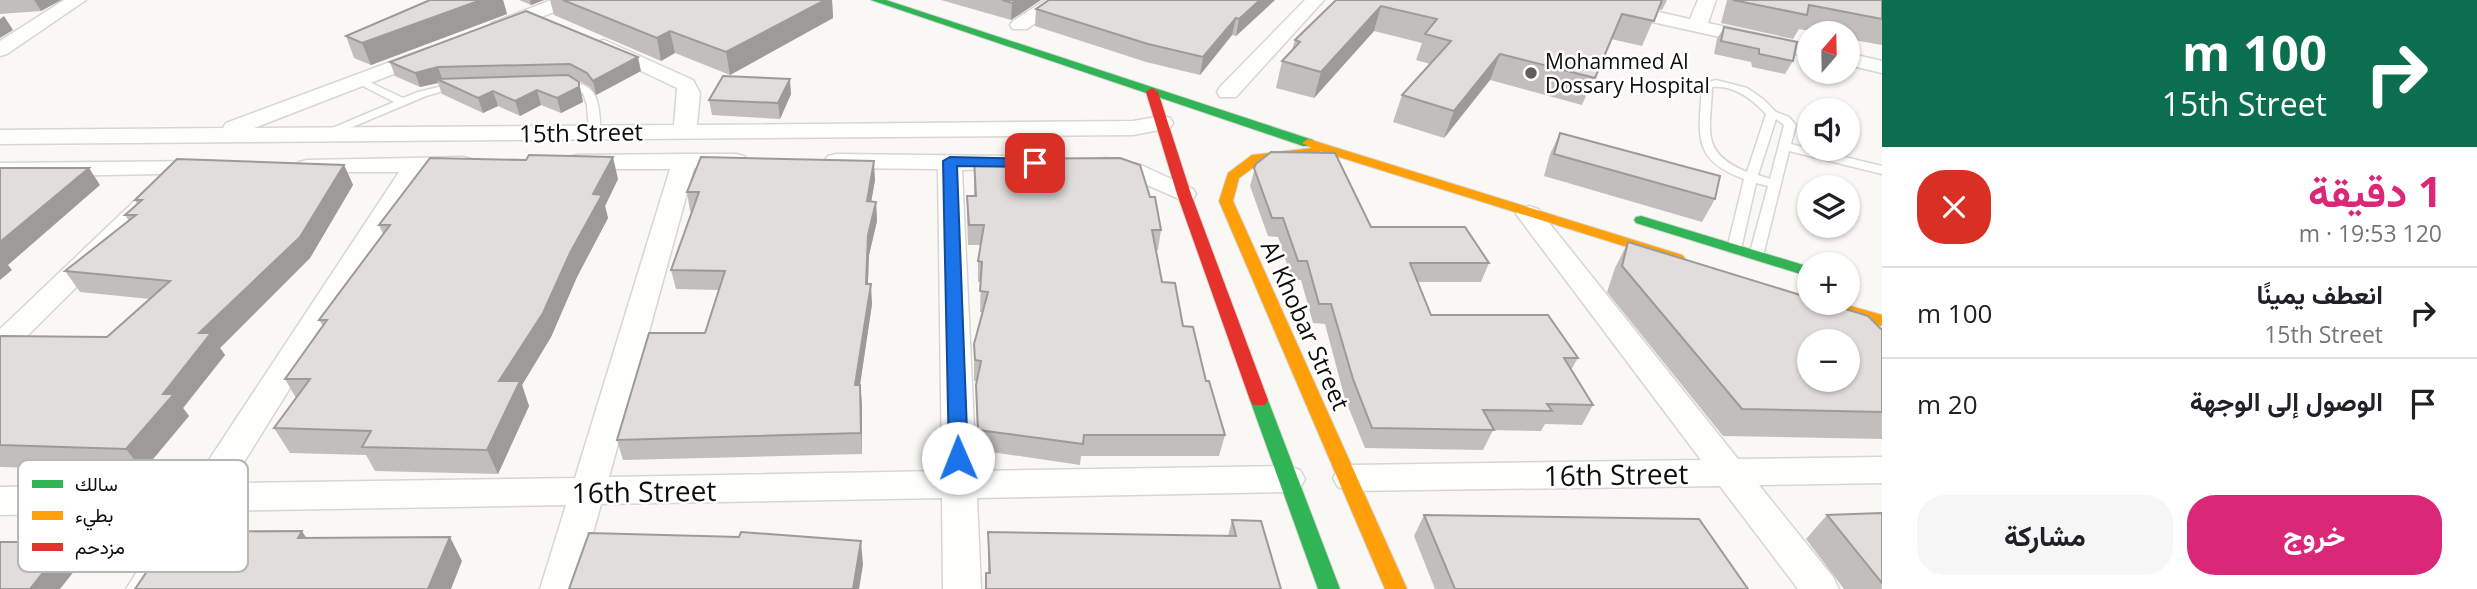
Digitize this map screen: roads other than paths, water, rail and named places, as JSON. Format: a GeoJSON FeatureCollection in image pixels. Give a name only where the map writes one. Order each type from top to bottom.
{"type":"FeatureCollection","features":[{"type":"Feature","properties":{"kind":"street"},"geometry":{"type":"LineString","coordinates":[[0,50],[77,0]]}},
{"type":"Feature","properties":{"kind":"street"},"geometry":{"type":"LineString","coordinates":[[482,33],[568,0]]}},
{"type":"Feature","properties":{"kind":"street"},"geometry":{"type":"LineString","coordinates":[[876,0],[1333,151],[1689,262]]}},
{"type":"Feature","properties":{"kind":"street"},"geometry":{"type":"LineString","coordinates":[[1014,23],[1058,0]]}},
{"type":"Feature","properties":{"kind":"street"},"geometry":{"type":"LineString","coordinates":[[1230,93],[1315,0]]}},
{"type":"Feature","properties":{"kind":"street"},"geometry":{"type":"LineString","coordinates":[[1580,0],[1797,48]]}},
{"type":"Feature","properties":{"kind":"street"},"geometry":{"type":"LineString","coordinates":[[1697,26],[1707,0]]}},
{"type":"Feature","properties":{"kind":"street"},"geometry":{"type":"LineString","coordinates":[[508,5],[554,24]]}},
{"type":"Feature","properties":{"kind":"street"},"geometry":{"type":"LineString","coordinates":[[12,21],[46,20]]}},
{"type":"Feature","properties":{"kind":"street"},"geometry":{"type":"LineString","coordinates":[[1014,23],[1046,34]]}},
{"type":"Feature","properties":{"kind":"street"},"geometry":{"type":"LineString","coordinates":[[559,589],[587,492],[673,161],[677,131],[688,93],[686,84],[590,40]]}},
{"type":"Feature","properties":{"kind":"street"},"geometry":{"type":"LineString","coordinates":[[0,346],[217,135],[445,47]]}},
{"type":"Feature","properties":{"kind":"street"},"geometry":{"type":"LineString","coordinates":[[1860,62],[1882,67]]}},
{"type":"Feature","properties":{"kind":"street"},"geometry":{"type":"LineString","coordinates":[[1152,92],[1184,194],[1329,589]]}},
{"type":"Feature","properties":{"kind":"street","name":"15th Street"},"geometry":{"type":"LineString","coordinates":[[0,137],[1133,128],[1162,122]]}},
{"type":"Feature","properties":{"kind":"street"},"geometry":{"type":"LineString","coordinates":[[1007,129],[1011,163]]}},
{"type":"Feature","properties":{"kind":"street","name":"Al Khobar Street"},"geometry":{"type":"LineString","coordinates":[[1333,151],[1257,158],[1233,176],[1226,201],[1350,478],[1396,589]]}},
{"type":"Feature","properties":{"kind":"street","name":"15th Street"},"geometry":{"type":"LineString","coordinates":[[553,163],[764,161]]}},
{"type":"Feature","properties":{"kind":"street"},"geometry":{"type":"LineString","coordinates":[[817,161],[1038,163]]}},
{"type":"Feature","properties":{"kind":"street"},"geometry":{"type":"LineString","coordinates":[[950,161],[962,589]]}},
{"type":"Feature","properties":{"kind":"street"},"geometry":{"type":"LineString","coordinates":[[278,167],[485,164]]}},
{"type":"Feature","properties":{"kind":"street"},"geometry":{"type":"LineString","coordinates":[[1079,164],[1133,170],[1184,194]]}},
{"type":"Feature","properties":{"kind":"street"},"geometry":{"type":"LineString","coordinates":[[227,460],[416,165]]}},
{"type":"Feature","properties":{"kind":"street"},"geometry":{"type":"LineString","coordinates":[[0,170],[223,168]]}},
{"type":"Feature","properties":{"kind":"street"},"geometry":{"type":"LineString","coordinates":[[1529,214],[1820,589]]}},
{"type":"Feature","properties":{"kind":"street"},"geometry":{"type":"LineString","coordinates":[[1628,216],[1797,268]]}},
{"type":"Feature","properties":{"kind":"street"},"geometry":{"type":"LineString","coordinates":[[1213,272],[1258,272]]}},
{"type":"Feature","properties":{"kind":"street"},"geometry":{"type":"LineString","coordinates":[[1860,314],[1882,321]]}},
{"type":"Feature","properties":{"kind":"street","name":"16th Street"},"geometry":{"type":"LineString","coordinates":[[1350,478],[1882,470]]}},
{"type":"Feature","properties":{"kind":"street","name":"16th Street"},"geometry":{"type":"LineString","coordinates":[[248,497],[1288,479]]}},
{"type":"Feature","properties":{"kind":"street","name":"16th Street"},"geometry":{"type":"LineString","coordinates":[[0,501],[18,501]]}},
{"type":"Feature","properties":{"kind":"street"},"geometry":{"type":"LineString","coordinates":[[145,589],[156,572]]}},
{"type":"Feature","properties":{"kind":"lane"},"geometry":{"type":"LineString","coordinates":[[359,80],[402,102]]}},
{"type":"Feature","properties":{"kind":"lane"},"geometry":{"type":"LineString","coordinates":[[1756,256],[1790,125],[1785,119],[1772,114],[1760,100],[1747,91],[1716,82],[1707,84],[1705,143],[1708,151],[1726,166],[1774,184]]}},
{"type":"Feature","properties":{"kind":"lane"},"geometry":{"type":"LineString","coordinates":[[548,84],[574,84],[585,87],[591,94],[595,132]]}},
{"type":"Feature","properties":{"kind":"lane"},"geometry":{"type":"LineString","coordinates":[[327,134],[443,87],[470,85]]}},
{"type":"Feature","properties":{"kind":"lane"},"geometry":{"type":"LineString","coordinates":[[1734,249],[1751,177],[1772,114]]}},
{"type":"Feature","properties":{"kind":"lane"},"geometry":{"type":"LineString","coordinates":[[1784,146],[1882,170]]}},
{"type":"Feature","properties":{"kind":"place","name":"Mohammed Al Dossary Hospital"},"geometry":{"type":"Point","coordinates":[1531,73]}}]}
